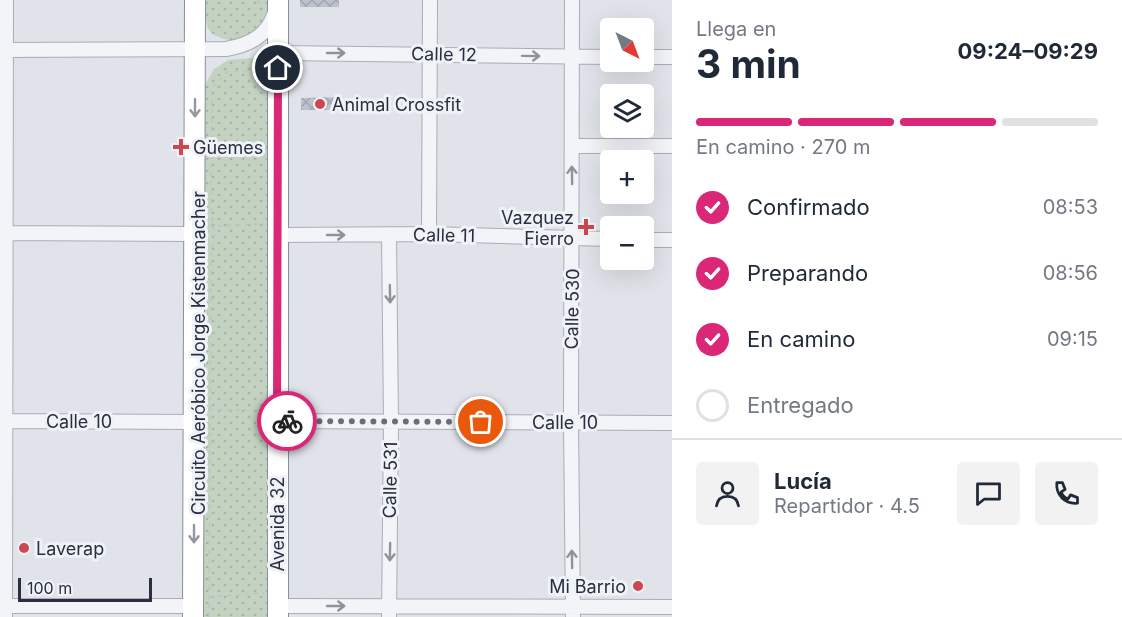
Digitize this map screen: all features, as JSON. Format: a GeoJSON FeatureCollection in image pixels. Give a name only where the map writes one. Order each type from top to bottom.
{"type":"FeatureCollection","features":[{"type":"Feature","properties":{"kind":"highway"},"geometry":{"type":"LineString","coordinates":[[195,0],[201,228],[200,607]]}},
{"type":"Feature","properties":{"kind":"highway","name":"Avenida 32"},"geometry":{"type":"LineString","coordinates":[[274,605],[278,2]]}},
{"type":"Feature","properties":{"kind":"street"},"geometry":{"type":"LineString","coordinates":[[6,0],[3,50],[3,610],[200,607]]}},
{"type":"Feature","properties":{"kind":"street"},"geometry":{"type":"LineString","coordinates":[[429,234],[430,0]]}},
{"type":"Feature","properties":{"kind":"street","name":"Calle 530"},"geometry":{"type":"LineString","coordinates":[[572,0],[573,612]]}},
{"type":"Feature","properties":{"kind":"street"},"geometry":{"type":"LineString","coordinates":[[3,50],[226,49],[250,42],[268,29],[278,2]]}},
{"type":"Feature","properties":{"kind":"street","name":"Calle 12"},"geometry":{"type":"LineString","coordinates":[[278,53],[600,57]]}},
{"type":"Feature","properties":{"kind":"street"},"geometry":{"type":"LineString","coordinates":[[654,57],[672,57]]}},
{"type":"Feature","properties":{"kind":"street"},"geometry":{"type":"LineString","coordinates":[[572,146],[672,146]]}},
{"type":"Feature","properties":{"kind":"street"},"geometry":{"type":"LineString","coordinates":[[3,233],[201,228]]}},
{"type":"Feature","properties":{"kind":"street","name":"Calle 11"},"geometry":{"type":"LineString","coordinates":[[277,229],[389,235],[600,239]]}},
{"type":"Feature","properties":{"kind":"street","name":"Calle 531"},"geometry":{"type":"LineString","coordinates":[[389,235],[391,421],[389,611]]}},
{"type":"Feature","properties":{"kind":"street"},"geometry":{"type":"LineString","coordinates":[[654,240],[672,240]]}},
{"type":"Feature","properties":{"kind":"street","name":"Calle 10"},"geometry":{"type":"LineString","coordinates":[[3,421],[199,414]]}},
{"type":"Feature","properties":{"kind":"street","name":"Calle 10"},"geometry":{"type":"LineString","coordinates":[[277,415],[391,421],[672,423]]}},
{"type":"Feature","properties":{"kind":"street"},"geometry":{"type":"LineString","coordinates":[[274,605],[389,611],[573,612],[668,606]]}},
{"type":"Feature","properties":{"kind":"street"},"geometry":{"type":"LineString","coordinates":[[642,617],[668,606]]}},
{"type":"Feature","properties":{"kind":"path","name":"Circuito Aeróbico Jorge Kistenmacher"},"geometry":{"type":"LineString","coordinates":[[200,607],[199,414],[214,235],[201,228],[211,208],[212,88]]}},
{"type":"Feature","properties":{"kind":"path"},"geometry":{"type":"LineString","coordinates":[[201,228],[277,229]]}},
{"type":"Feature","properties":{"kind":"path"},"geometry":{"type":"LineString","coordinates":[[199,414],[277,415]]}},
{"type":"Feature","properties":{"kind":"path"},"geometry":{"type":"LineString","coordinates":[[200,607],[274,605]]}},
{"type":"Feature","properties":{"kind":"green space"},"geometry":{"type":"Polygon","coordinates":[[[205,0],[272,0],[273,19],[248,38],[227,40],[214,35],[209,30],[205,18],[205,0]]]}},
{"type":"Feature","properties":{"kind":"green space"},"geometry":{"type":"Polygon","coordinates":[[[272,41],[273,617],[203,617],[205,85],[214,69],[228,60],[253,58],[272,41]]]}},
{"type":"Feature","properties":{"kind":"building"},"geometry":{"type":"Polygon","coordinates":[[[300,0],[339,0],[339,7],[300,7],[300,0]]]}},
{"type":"Feature","properties":{"kind":"building","name":"Animal Crossfit"},"geometry":{"type":"Polygon","coordinates":[[[340,97],[340,110],[301,110],[301,98],[340,97]]]}},
{"type":"Feature","properties":{"kind":"way so far"},"geometry":{"type":"LineString","coordinates":[[287,421],[481,422]]}},
{"type":"Feature","properties":{"kind":"place","name":"Animal Crossfit"},"geometry":{"type":"Point","coordinates":[320,104]}},
{"type":"Feature","properties":{"kind":"place","name":"Güemes"},"geometry":{"type":"Point","coordinates":[181,147]}},
{"type":"Feature","properties":{"kind":"place","name":"Vazquez Fierro"},"geometry":{"type":"Point","coordinates":[586,227]}},
{"type":"Feature","properties":{"kind":"place","name":"Laverap"},"geometry":{"type":"Point","coordinates":[24,548]}},
{"type":"Feature","properties":{"kind":"place","name":"Mi Barrio"},"geometry":{"type":"Point","coordinates":[638,586]}},
{"type":"Feature","properties":{"kind":"route"},"geometry":{"type":"LineString","coordinates":[[278,68],[277,421],[287,421]]}}]}
